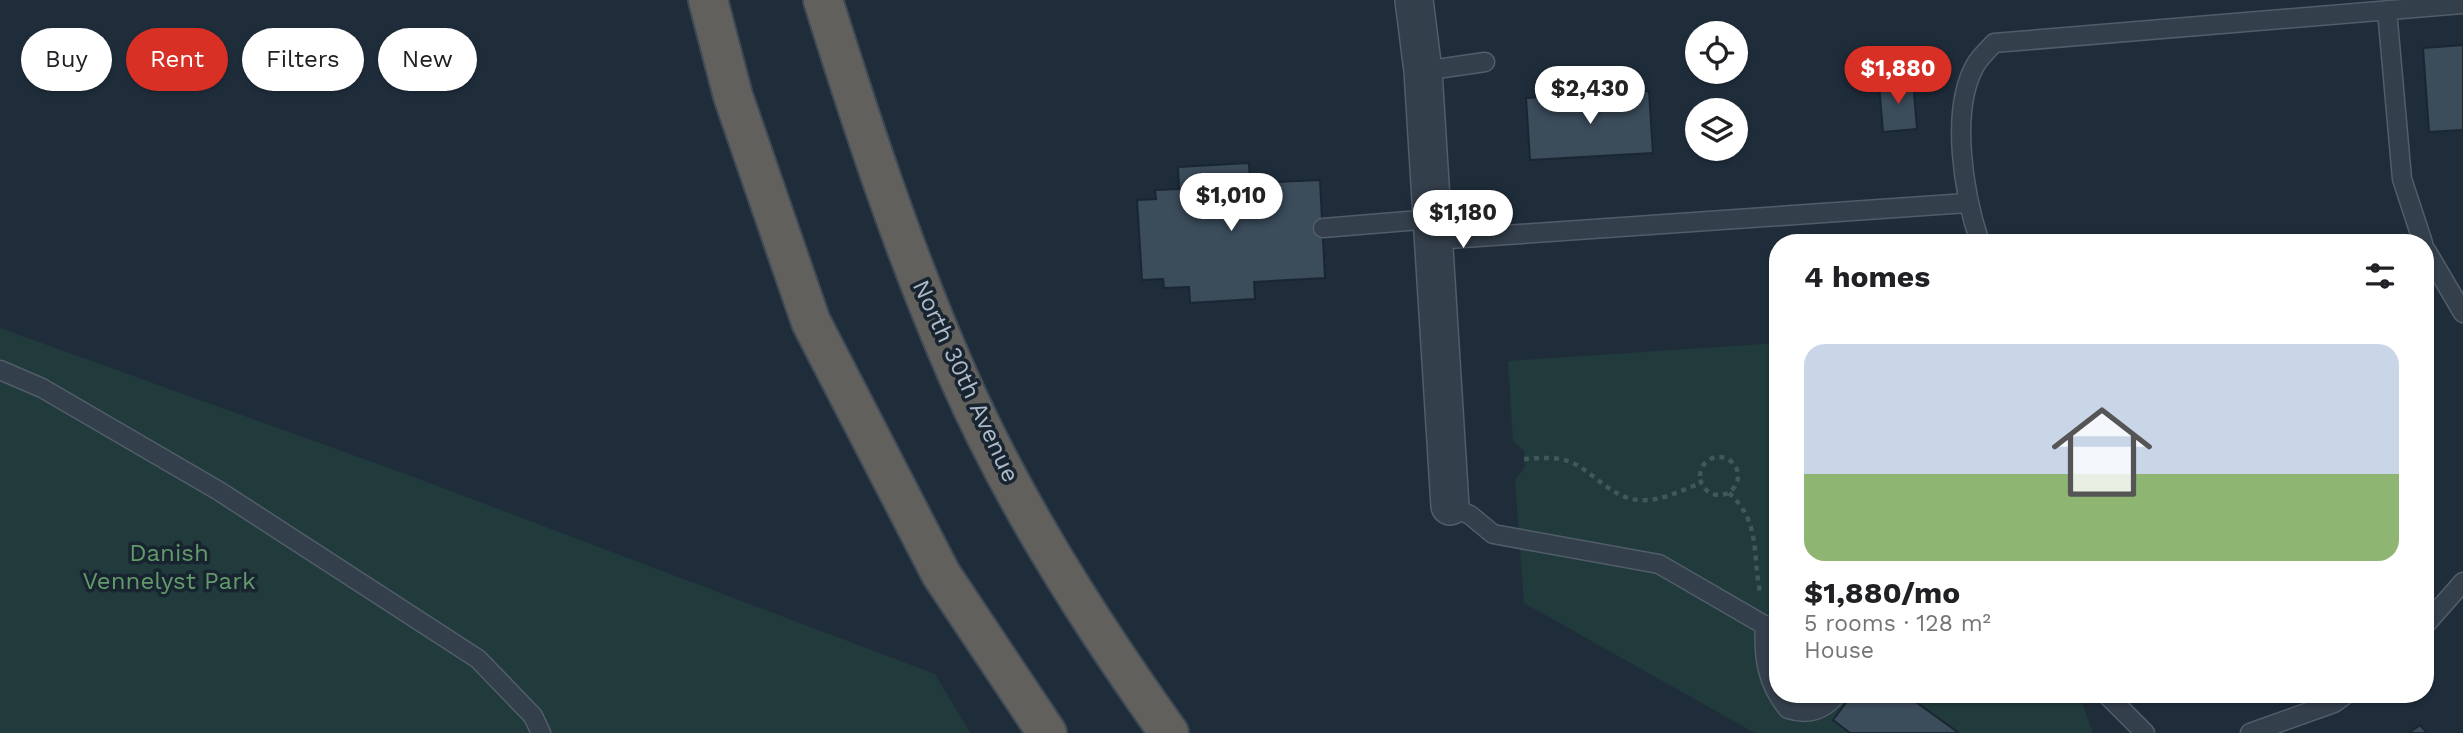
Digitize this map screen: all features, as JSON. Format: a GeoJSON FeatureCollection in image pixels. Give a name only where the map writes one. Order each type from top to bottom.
{"type":"FeatureCollection","features":[{"type":"Feature","properties":{"kind":"highway"},"geometry":{"type":"LineString","coordinates":[[708,0],[733,96],[811,322],[941,574],[1047,733]]}},
{"type":"Feature","properties":{"kind":"highway","name":"North 30th Avenue"},"geometry":{"type":"LineString","coordinates":[[823,0],[897,228],[960,380],[1010,479],[1078,596],[1168,733]]}},
{"type":"Feature","properties":{"kind":"street"},"geometry":{"type":"LineString","coordinates":[[1414,0],[1423,71],[1450,506]]}},
{"type":"Feature","properties":{"kind":"lane"},"geometry":{"type":"LineString","coordinates":[[1977,234],[1967,204],[1962,116],[1977,63],[1994,43],[2463,4]]}},
{"type":"Feature","properties":{"kind":"lane"},"geometry":{"type":"LineString","coordinates":[[2388,10],[2402,179],[2420,234]]}},
{"type":"Feature","properties":{"kind":"lane"},"geometry":{"type":"LineString","coordinates":[[1423,71],[1485,62]]}},
{"type":"Feature","properties":{"kind":"lane"},"geometry":{"type":"LineString","coordinates":[[1323,228],[1433,230],[1967,204]]}},
{"type":"Feature","properties":{"kind":"lane"},"geometry":{"type":"LineString","coordinates":[[2434,264],[2463,313]]}},
{"type":"Feature","properties":{"kind":"lane"},"geometry":{"type":"LineString","coordinates":[[0,370],[42,388],[219,491],[478,659],[533,716],[541,733]]}},
{"type":"Feature","properties":{"kind":"lane"},"geometry":{"type":"LineString","coordinates":[[1450,506],[1470,515],[1493,534],[1659,564],[1769,628]]}},
{"type":"Feature","properties":{"kind":"lane"},"geometry":{"type":"LineString","coordinates":[[2434,615],[2463,582]]}},
{"type":"Feature","properties":{"kind":"lane"},"geometry":{"type":"LineString","coordinates":[[1769,634],[1764,648],[1769,672]]}},
{"type":"Feature","properties":{"kind":"lane"},"geometry":{"type":"LineString","coordinates":[[1783,703],[1788,709],[1798,712],[1815,711],[1830,703]]}},
{"type":"Feature","properties":{"kind":"lane"},"geometry":{"type":"LineString","coordinates":[[2115,703],[2145,733]]}},
{"type":"Feature","properties":{"kind":"lane"},"geometry":{"type":"LineString","coordinates":[[2250,733],[2334,703]]}},
{"type":"Feature","properties":{"kind":"path"},"geometry":{"type":"LineString","coordinates":[[1729,493],[1737,483],[1737,472],[1725,458],[1707,461],[1701,471],[1701,483],[1710,493],[1729,493],[1739,503],[1752,525],[1769,618]]}},
{"type":"Feature","properties":{"kind":"path"},"geometry":{"type":"LineString","coordinates":[[1524,459],[1560,459],[1572,463],[1613,491],[1639,500],[1661,498],[1701,483]]}},
{"type":"Feature","properties":{"kind":"green space","name":"Danish Vennelyst Park"},"geometry":{"type":"Polygon","coordinates":[[[0,328],[411,476],[935,674],[970,733],[0,733],[0,328]]]}},
{"type":"Feature","properties":{"kind":"green space"},"geometry":{"type":"Polygon","coordinates":[[[1769,344],[1769,703],[2082,703],[2093,733],[1755,733],[1524,603],[1515,480],[1525,467],[1524,451],[1513,441],[1508,361],[1769,344]]]}},
{"type":"Feature","properties":{"kind":"building"},"geometry":{"type":"Polygon","coordinates":[[[2463,45],[2463,130],[2429,132],[2423,48],[2463,45]]]}},
{"type":"Feature","properties":{"kind":"building"},"geometry":{"type":"Polygon","coordinates":[[[1913,81],[1917,129],[1883,132],[1879,84],[1913,81]]]}},
{"type":"Feature","properties":{"kind":"building"},"geometry":{"type":"Polygon","coordinates":[[[1649,91],[1653,153],[1530,160],[1526,98],[1649,91]]]}},
{"type":"Feature","properties":{"kind":"building"},"geometry":{"type":"Polygon","coordinates":[[[1249,163],[1250,183],[1320,180],[1325,278],[1254,282],[1255,299],[1190,303],[1189,287],[1164,288],[1163,279],[1142,280],[1137,200],[1156,199],[1155,190],[1179,189],[1178,167],[1249,163]]]}},
{"type":"Feature","properties":{"kind":"building"},"geometry":{"type":"Polygon","coordinates":[[[1846,703],[1917,703],[1959,733],[1850,733],[1833,720],[1846,703]]]}},
{"type":"Feature","properties":{"kind":"building"},"geometry":{"type":"Polygon","coordinates":[[[2420,725],[2427,733],[2409,733],[2420,725]]]}}]}
